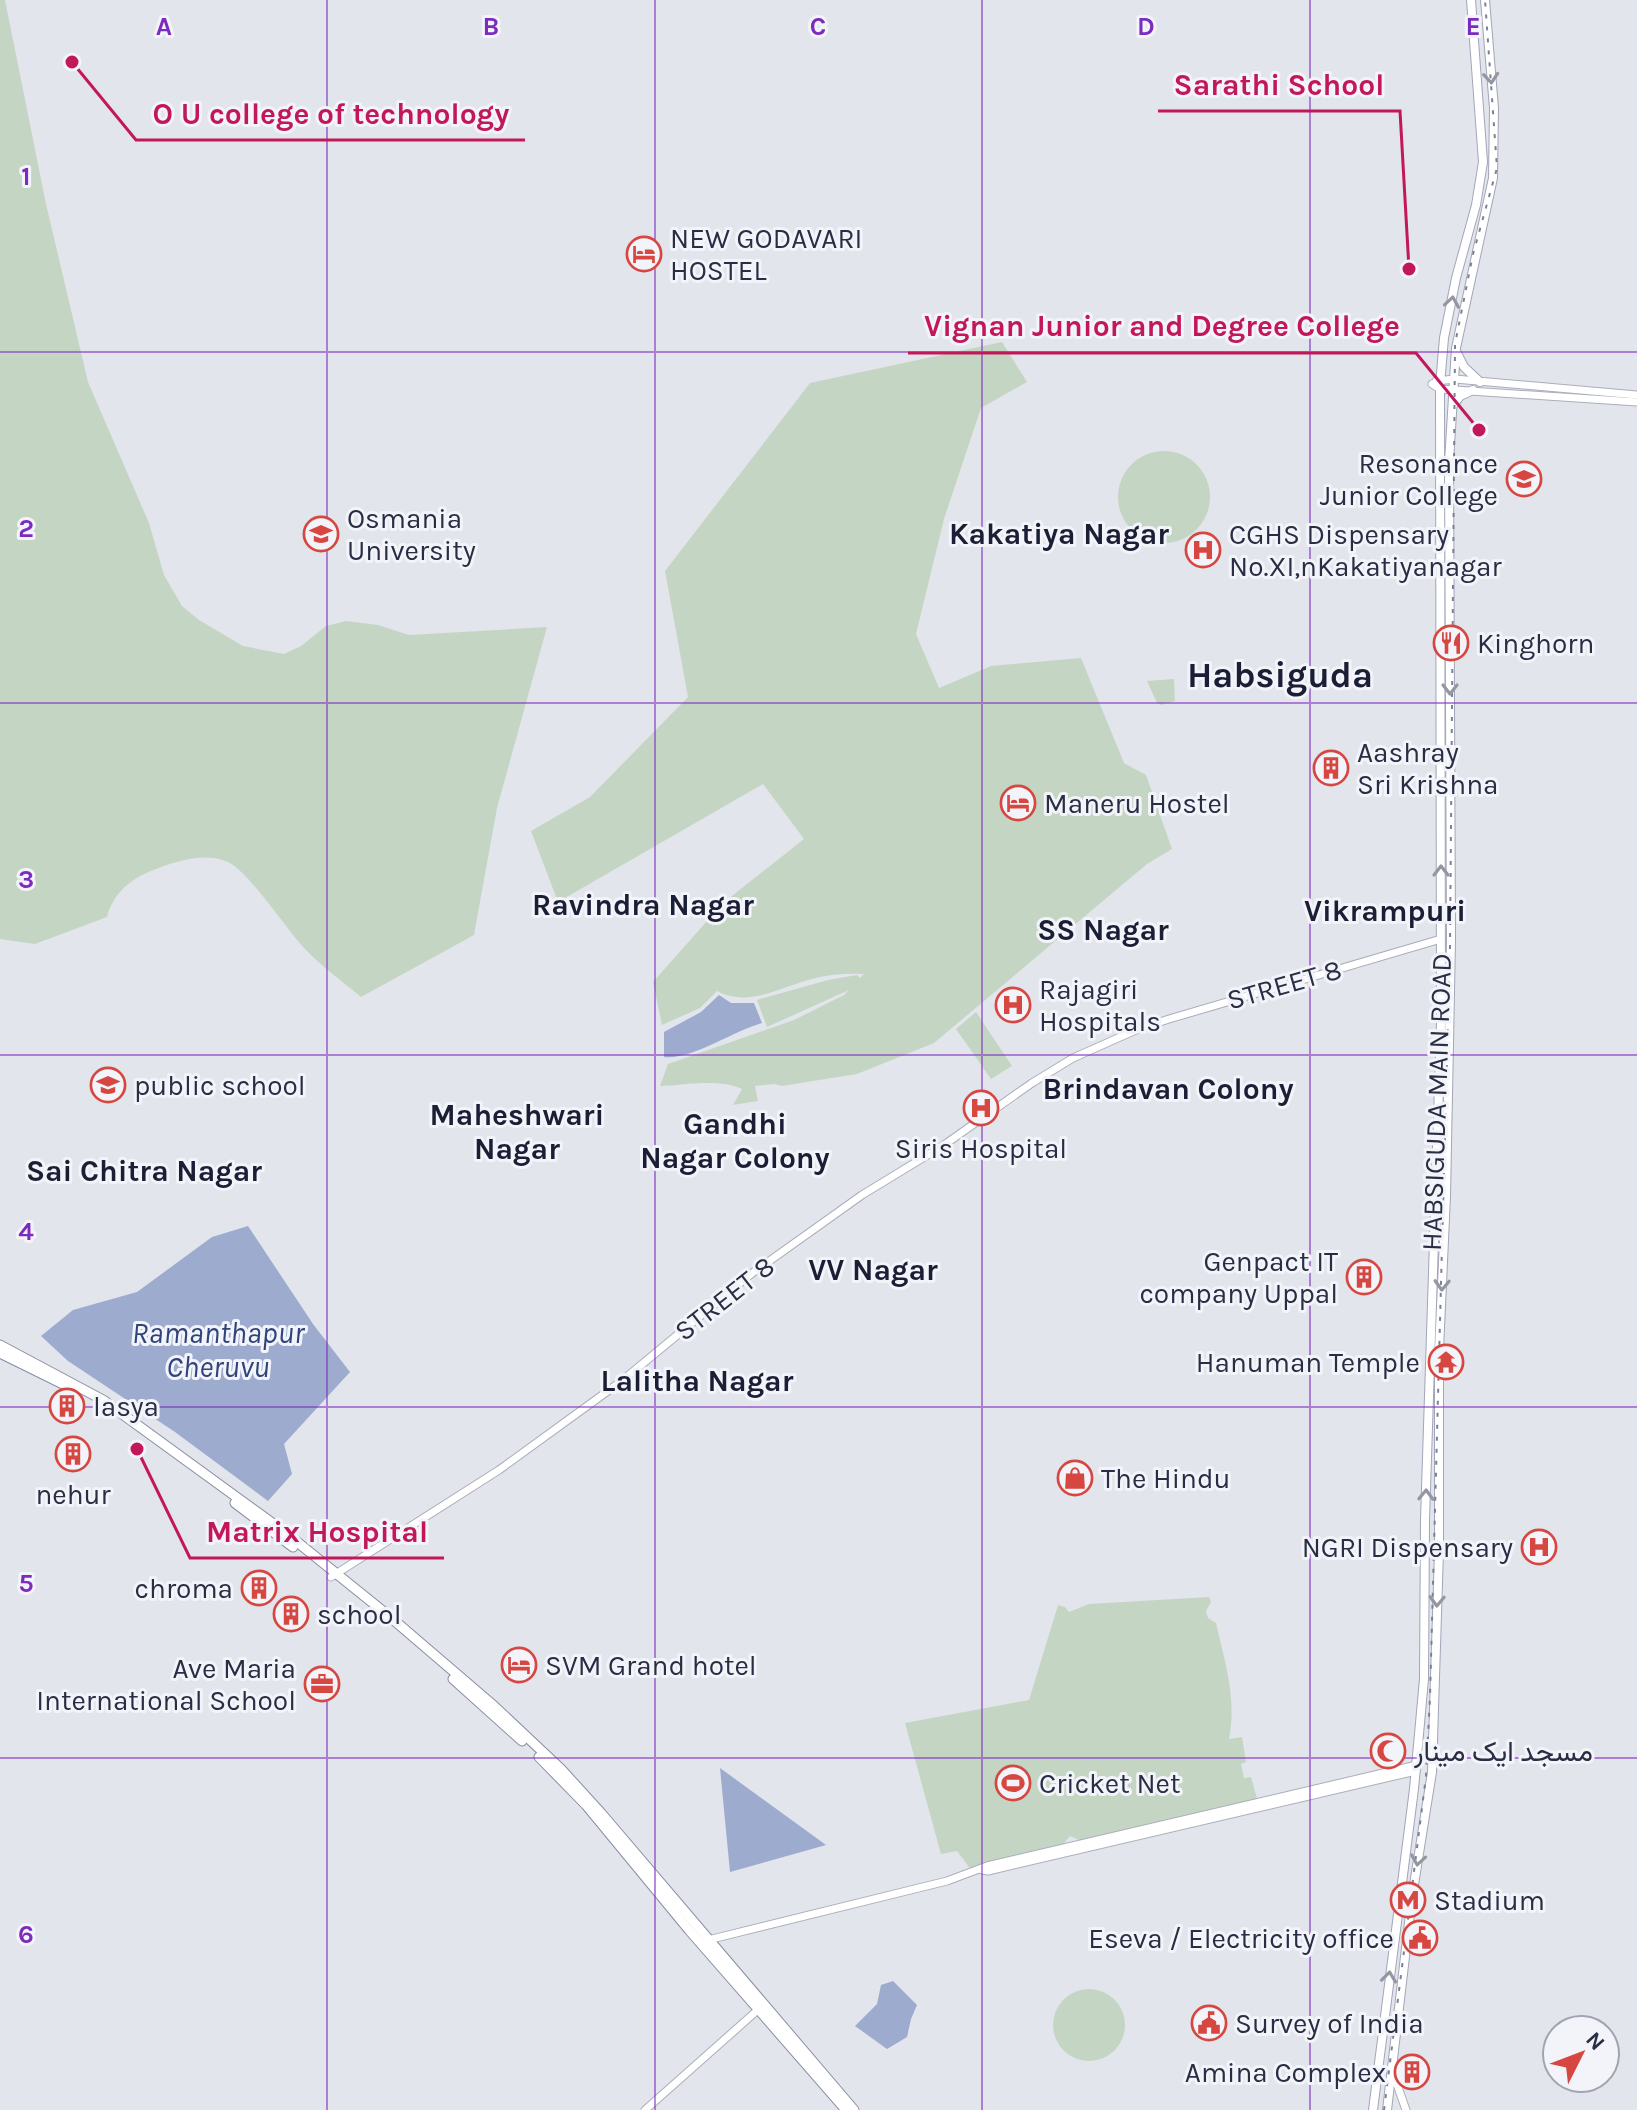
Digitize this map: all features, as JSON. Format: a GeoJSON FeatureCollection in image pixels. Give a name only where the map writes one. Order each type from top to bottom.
{"type":"FeatureCollection","features":[{"type":"Feature","properties":{"kind":"highway"},"geometry":{"type":"LineString","coordinates":[[0,1345],[82,1391],[179,1455],[470,1685],[601,1813],[704,1942],[854,2110]]}},
{"type":"Feature","properties":{"kind":"highway"},"geometry":{"type":"LineString","coordinates":[[0,1353],[82,1391]]}},
{"type":"Feature","properties":{"kind":"highway"},"geometry":{"type":"LineString","coordinates":[[761,2007],[846,2110]]}},
{"type":"Feature","properties":{"kind":"main road","name":"HABSIGUDA MAIN ROAD"},"geometry":{"type":"LineString","coordinates":[[1387,2110],[1412,1897],[1432,1772],[1451,910],[1438,384],[1456,278],[1476,205],[1483,162],[1471,0]]}},
{"type":"Feature","properties":{"kind":"main road","name":"HABSIGUDA MAIN ROAD"},"geometry":{"type":"LineString","coordinates":[[1373,2110],[1416,1768],[1424,1674],[1425,1520],[1441,1024],[1449,462],[1456,348],[1493,178],[1494,108],[1485,0]]}},
{"type":"Feature","properties":{"kind":"main road"},"geometry":{"type":"LineString","coordinates":[[1456,348],[1464,367],[1480,382]]}},
{"type":"Feature","properties":{"kind":"main road"},"geometry":{"type":"LineString","coordinates":[[1452,408],[1460,396],[1473,390]]}},
{"type":"Feature","properties":{"kind":"main road"},"geometry":{"type":"LineString","coordinates":[[1434,1194],[1446,1196]]}},
{"type":"Feature","properties":{"kind":"main road"},"geometry":{"type":"LineString","coordinates":[[1424,1674],[1434,1674]]}},
{"type":"Feature","properties":{"kind":"street"},"geometry":{"type":"LineString","coordinates":[[1438,384],[1480,382],[1637,395]]}},
{"type":"Feature","properties":{"kind":"street"},"geometry":{"type":"LineString","coordinates":[[1454,383],[1473,390],[1637,402]]}},
{"type":"Feature","properties":{"kind":"street","name":"STREET 8"},"geometry":{"type":"LineString","coordinates":[[334,1575],[522,1453],[623,1380],[751,1274],[843,1208],[944,1145],[1030,1084],[1073,1058],[1158,1023],[1441,939]]}},
{"type":"Feature","properties":{"kind":"street"},"geometry":{"type":"LineString","coordinates":[[704,1942],[947,1881],[979,1870],[988,1871],[1416,1768]]}},
{"type":"Feature","properties":{"kind":"street"},"geometry":{"type":"LineString","coordinates":[[645,2110],[761,2007]]}},
{"type":"Feature","properties":{"kind":"street"},"geometry":{"type":"LineString","coordinates":[[1393,2073],[1406,2110]]}},
{"type":"Feature","properties":{"kind":"green space"},"geometry":{"type":"Polygon","coordinates":[[[0,0],[5,0],[46,204],[88,382],[149,523],[164,575],[182,606],[243,646],[284,654],[301,646],[326,626],[346,621],[378,625],[409,635],[547,627],[497,808],[474,935],[361,997],[305,949],[247,877],[219,859],[189,859],[143,875],[129,883],[118,895],[107,917],[35,944],[0,939],[0,0]]]}},
{"type":"Feature","properties":{"kind":"green space"},"geometry":{"type":"Polygon","coordinates":[[[1002,342],[1027,382],[981,408],[944,519],[916,634],[939,688],[991,666],[1081,658],[1124,763],[1146,775],[1172,849],[1147,864],[934,1043],[857,1074],[782,1086],[755,1086],[758,1101],[733,1105],[742,1089],[733,1086],[702,1083],[660,1086],[668,1064],[794,1020],[849,990],[767,1027],[757,1000],[828,980],[857,975],[860,978],[864,974],[820,977],[755,996],[730,996],[717,991],[700,1008],[662,1025],[653,982],[723,903],[804,839],[763,784],[558,902],[531,831],[590,797],[688,697],[665,571],[810,383],[1002,342]]]}},
{"type":"Feature","properties":{"kind":"green space"},"geometry":{"type":"Polygon","coordinates":[[[1155,451],[1173,451],[1190,458],[1203,471],[1210,497],[1203,523],[1190,536],[1173,543],[1155,543],[1138,536],[1125,523],[1118,506],[1118,488],[1125,471],[1138,458],[1155,451]]]}},
{"type":"Feature","properties":{"kind":"green space"},"geometry":{"type":"Polygon","coordinates":[[[1174,679],[1175,701],[1161,705],[1157,703],[1147,681],[1174,679]]]}},
{"type":"Feature","properties":{"kind":"green space"},"geometry":{"type":"Polygon","coordinates":[[[976,1012],[1012,1066],[991,1079],[956,1029],[976,1012]]]}},
{"type":"Feature","properties":{"kind":"green space"},"geometry":{"type":"Polygon","coordinates":[[[1209,1597],[1211,1602],[1206,1611],[1208,1618],[1216,1623],[1229,1681],[1232,1709],[1229,1739],[1242,1737],[1246,1762],[1241,1764],[1244,1778],[1251,1777],[1258,1802],[1081,1841],[1070,1836],[1060,1848],[972,1871],[957,1851],[941,1854],[905,1723],[1029,1700],[1058,1605],[1069,1612],[1089,1604],[1209,1597]]]}},
{"type":"Feature","properties":{"kind":"green space"},"geometry":{"type":"Polygon","coordinates":[[[1096,1989],[1115,1999],[1123,2011],[1123,2039],[1115,2051],[1103,2059],[1082,2061],[1063,2051],[1055,2039],[1053,2018],[1063,1999],[1075,1991],[1096,1989]]]}},
{"type":"Feature","properties":{"kind":"water"},"geometry":{"type":"Polygon","coordinates":[[[719,995],[731,1003],[754,1003],[762,1023],[700,1050],[664,1057],[664,1032],[701,1012],[719,995]]]}},
{"type":"Feature","properties":{"kind":"water","name":"Ramanthapur Cheruvu"},"geometry":{"type":"Polygon","coordinates":[[[248,1226],[313,1324],[350,1372],[284,1444],[292,1474],[268,1501],[175,1432],[68,1361],[41,1336],[73,1310],[137,1292],[212,1237],[248,1226]]]}},
{"type":"Feature","properties":{"kind":"water"},"geometry":{"type":"Polygon","coordinates":[[[720,1768],[826,1845],[730,1872],[720,1768]]]}},
{"type":"Feature","properties":{"kind":"water"},"geometry":{"type":"Polygon","coordinates":[[[893,1981],[917,2005],[907,2037],[887,2049],[855,2026],[877,2004],[881,1985],[893,1981]]]}},
{"type":"Feature","properties":{"kind":"railway"},"geometry":{"type":"LineString","coordinates":[[1384,2110],[1426,1776],[1430,1697],[1450,946],[1455,344],[1473,254],[1497,168],[1485,0]]}},
{"type":"Feature","properties":{"kind":"place","name":"O U college of technology"},"geometry":{"type":"Point","coordinates":[72,62]}},
{"type":"Feature","properties":{"kind":"place","name":"NEW GODAVARI HOSTEL"},"geometry":{"type":"Point","coordinates":[644,254]}},
{"type":"Feature","properties":{"kind":"place","name":"Sarathi School"},"geometry":{"type":"Point","coordinates":[1409,269]}},
{"type":"Feature","properties":{"kind":"place","name":"Vignan Junior and Degree College"},"geometry":{"type":"Point","coordinates":[1479,430]}},
{"type":"Feature","properties":{"kind":"place","name":"Resonance Junior College"},"geometry":{"type":"Point","coordinates":[1524,479]}},
{"type":"Feature","properties":{"kind":"place","name":"Osmania University"},"geometry":{"type":"Point","coordinates":[321,534]}},
{"type":"Feature","properties":{"kind":"place","name":"CGHS Dispensary No.XI,nKakatiyanagar"},"geometry":{"type":"Point","coordinates":[1203,550]}},
{"type":"Feature","properties":{"kind":"place","name":"Kinghorn"},"geometry":{"type":"Point","coordinates":[1451,643]}},
{"type":"Feature","properties":{"kind":"place","name":"Aashray Sri Krishna"},"geometry":{"type":"Point","coordinates":[1331,768]}},
{"type":"Feature","properties":{"kind":"place","name":"Maneru Hostel"},"geometry":{"type":"Point","coordinates":[1018,803]}},
{"type":"Feature","properties":{"kind":"place","name":"Rajagiri Hospitals"},"geometry":{"type":"Point","coordinates":[1013,1005]}},
{"type":"Feature","properties":{"kind":"place","name":"public school"},"geometry":{"type":"Point","coordinates":[108,1085]}},
{"type":"Feature","properties":{"kind":"place","name":"Siris Hospital"},"geometry":{"type":"Point","coordinates":[981,1108]}},
{"type":"Feature","properties":{"kind":"place","name":"Genpact IT company Uppal"},"geometry":{"type":"Point","coordinates":[1364,1277]}},
{"type":"Feature","properties":{"kind":"place","name":"Hanuman Temple"},"geometry":{"type":"Point","coordinates":[1446,1362]}},
{"type":"Feature","properties":{"kind":"place","name":"lasya"},"geometry":{"type":"Point","coordinates":[67,1406]}},
{"type":"Feature","properties":{"kind":"place","name":"Matrix Hospital"},"geometry":{"type":"Point","coordinates":[137,1449]}},
{"type":"Feature","properties":{"kind":"place","name":"nehur"},"geometry":{"type":"Point","coordinates":[73,1454]}},
{"type":"Feature","properties":{"kind":"place","name":"The Hindu"},"geometry":{"type":"Point","coordinates":[1075,1478]}},
{"type":"Feature","properties":{"kind":"place","name":"NGRI Dispensary"},"geometry":{"type":"Point","coordinates":[1539,1547]}},
{"type":"Feature","properties":{"kind":"place","name":"chroma"},"geometry":{"type":"Point","coordinates":[259,1588]}},
{"type":"Feature","properties":{"kind":"place","name":"school"},"geometry":{"type":"Point","coordinates":[291,1614]}},
{"type":"Feature","properties":{"kind":"place","name":"SVM Grand hotel"},"geometry":{"type":"Point","coordinates":[519,1665]}},
{"type":"Feature","properties":{"kind":"place","name":"Ave Maria International School"},"geometry":{"type":"Point","coordinates":[322,1684]}},
{"type":"Feature","properties":{"kind":"place","name":"مسجد ایک مینار"},"geometry":{"type":"Point","coordinates":[1388,1751]}},
{"type":"Feature","properties":{"kind":"place","name":"Cricket Net"},"geometry":{"type":"Point","coordinates":[1013,1783]}},
{"type":"Feature","properties":{"kind":"place","name":"Stadium"},"geometry":{"type":"Point","coordinates":[1408,1900]}},
{"type":"Feature","properties":{"kind":"place","name":"Eseva / Electricity office"},"geometry":{"type":"Point","coordinates":[1420,1938]}},
{"type":"Feature","properties":{"kind":"place","name":"Survey of India"},"geometry":{"type":"Point","coordinates":[1209,2023]}},
{"type":"Feature","properties":{"kind":"place","name":"Amina Complex"},"geometry":{"type":"Point","coordinates":[1412,2072]}},
{"type":"Feature","properties":{"kind":"district","name":"Kakatiya Nagar"},"geometry":{"type":"Point","coordinates":[1059,534]}},
{"type":"Feature","properties":{"kind":"district","name":"Habsiguda"},"geometry":{"type":"Point","coordinates":[1280,674]}},
{"type":"Feature","properties":{"kind":"district","name":"Ravindra Nagar"},"geometry":{"type":"Point","coordinates":[643,905]}},
{"type":"Feature","properties":{"kind":"district","name":"Vikrampuri"},"geometry":{"type":"Point","coordinates":[1385,911]}},
{"type":"Feature","properties":{"kind":"district","name":"SS Nagar"},"geometry":{"type":"Point","coordinates":[1103,930]}},
{"type":"Feature","properties":{"kind":"district","name":"Brindavan Colony"},"geometry":{"type":"Point","coordinates":[1168,1089]}},
{"type":"Feature","properties":{"kind":"district","name":"Maheshwari Nagar"},"geometry":{"type":"Point","coordinates":[517,1132]}},
{"type":"Feature","properties":{"kind":"district","name":"Gandhi Nagar Colony"},"geometry":{"type":"Point","coordinates":[735,1141]}},
{"type":"Feature","properties":{"kind":"district","name":"Sai Chitra Nagar"},"geometry":{"type":"Point","coordinates":[144,1171]}},
{"type":"Feature","properties":{"kind":"district","name":"VV Nagar"},"geometry":{"type":"Point","coordinates":[873,1270]}},
{"type":"Feature","properties":{"kind":"district","name":"Lalitha Nagar"},"geometry":{"type":"Point","coordinates":[697,1381]}}]}
